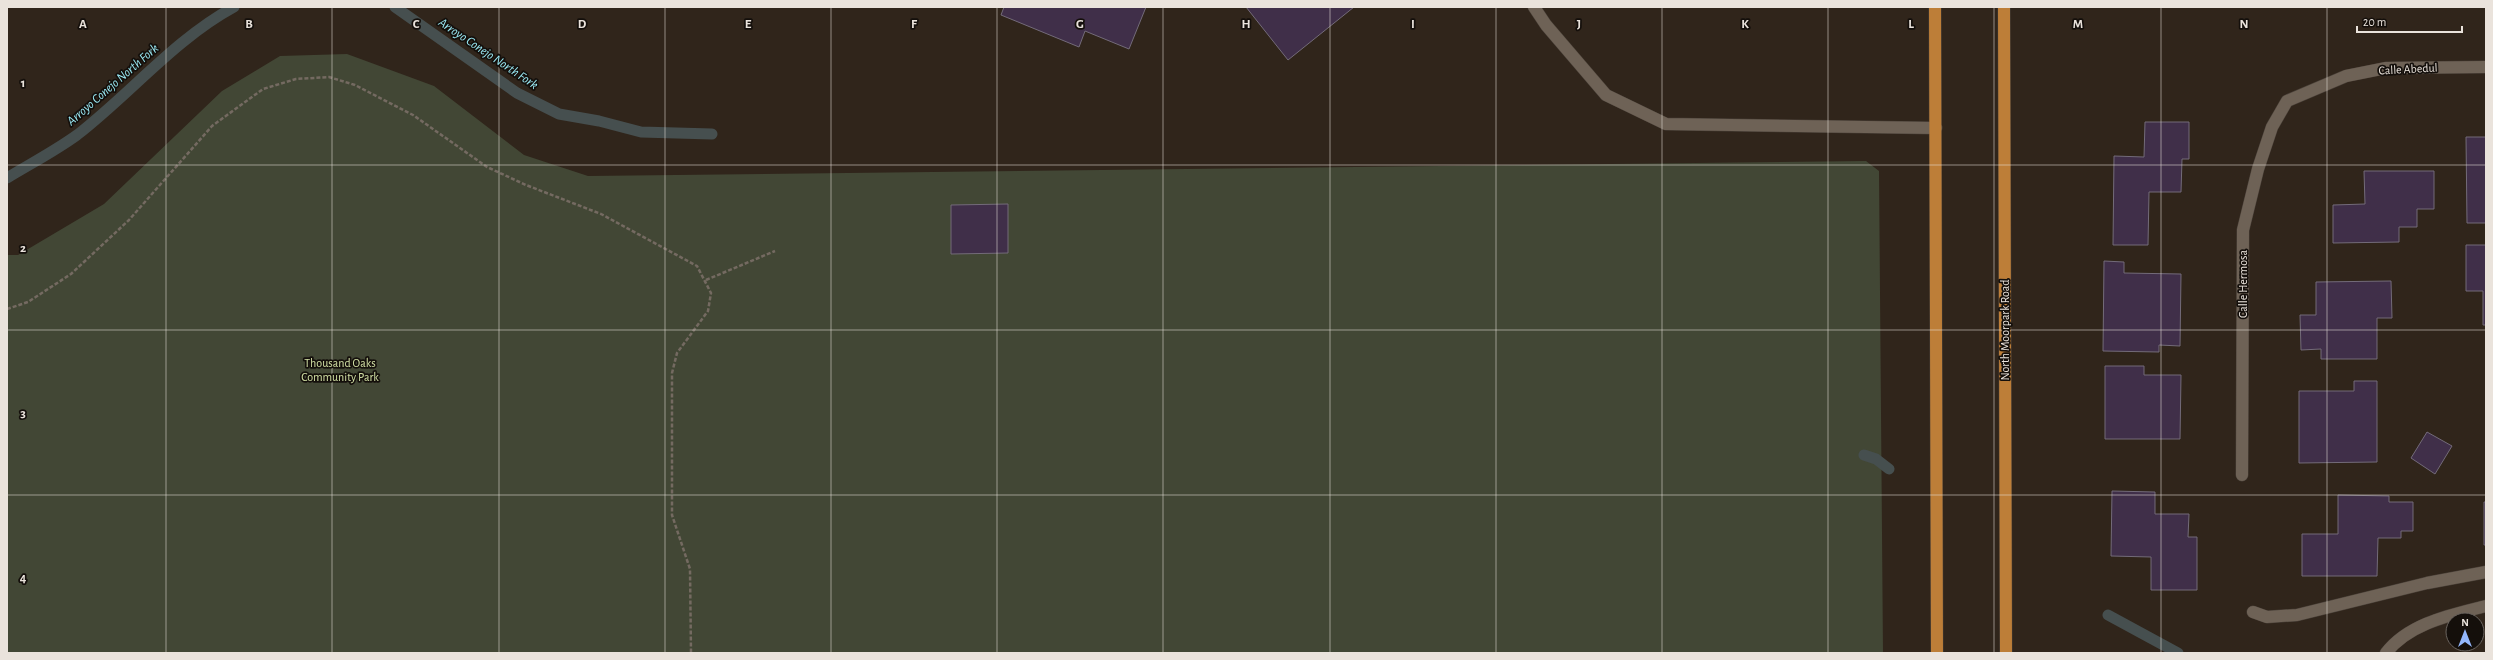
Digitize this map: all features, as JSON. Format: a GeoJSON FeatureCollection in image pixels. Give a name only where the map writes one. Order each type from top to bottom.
{"type":"FeatureCollection","features":[{"type":"Feature","properties":{"kind":"main road"},"geometry":{"type":"LineString","coordinates":[[1935,7],[1937,653]]}},
{"type":"Feature","properties":{"kind":"main road","name":"North Moorpark Road"},"geometry":{"type":"LineString","coordinates":[[2004,7],[2006,653]]}},
{"type":"Feature","properties":{"kind":"street"},"geometry":{"type":"LineString","coordinates":[[1534,7],[1546,25],[1606,95],[1666,124],[1936,128]]}},
{"type":"Feature","properties":{"kind":"street","name":"Calle Abedul"},"geometry":{"type":"LineString","coordinates":[[2287,101],[2346,76],[2386,68],[2486,67]]}},
{"type":"Feature","properties":{"kind":"street","name":"Calle Hermosa"},"geometry":{"type":"LineString","coordinates":[[2242,475],[2243,230],[2258,169],[2269,134],[2287,101]]}},
{"type":"Feature","properties":{"kind":"street"},"geometry":{"type":"LineString","coordinates":[[2253,612],[2267,617],[2297,615],[2427,583],[2486,572]]}},
{"type":"Feature","properties":{"kind":"street"},"geometry":{"type":"LineString","coordinates":[[2386,653],[2411,630],[2447,617],[2486,606]]}},
{"type":"Feature","properties":{"kind":"path"},"geometry":{"type":"LineString","coordinates":[[7,309],[28,302],[71,274],[129,220],[212,126],[263,89],[296,79],[329,77],[356,85],[413,115],[487,167],[526,185],[601,214],[697,266],[706,280],[711,293],[708,311],[677,353],[672,373],[672,515],[690,569],[691,653]]}},
{"type":"Feature","properties":{"kind":"path"},"geometry":{"type":"LineString","coordinates":[[706,280],[776,251]]}},
{"type":"Feature","properties":{"kind":"green space","name":"Thousand Oaks Community Park"},"geometry":{"type":"Polygon","coordinates":[[[347,54],[434,86],[524,155],[588,176],[1866,161],[1879,171],[1883,653],[7,653],[7,255],[18,255],[104,204],[222,91],[280,56],[347,54]]]}},
{"type":"Feature","properties":{"kind":"building"},"geometry":{"type":"Polygon","coordinates":[[[1004,7],[1146,7],[1129,49],[1085,31],[1079,47],[1001,15],[1004,7]]]}},
{"type":"Feature","properties":{"kind":"building"},"geometry":{"type":"Polygon","coordinates":[[[1246,7],[1354,7],[1288,60],[1246,7]]]}},
{"type":"Feature","properties":{"kind":"building"},"geometry":{"type":"Polygon","coordinates":[[[2145,122],[2189,122],[2189,159],[2182,159],[2181,192],[2149,192],[2148,245],[2113,245],[2114,156],[2144,157],[2145,122]]]}},
{"type":"Feature","properties":{"kind":"building"},"geometry":{"type":"Polygon","coordinates":[[[2466,137],[2486,137],[2486,223],[2467,223],[2466,137]]]}},
{"type":"Feature","properties":{"kind":"building"},"geometry":{"type":"Polygon","coordinates":[[[2364,171],[2434,171],[2434,209],[2417,209],[2417,227],[2399,227],[2399,242],[2333,243],[2333,205],[2365,204],[2364,171]]]}},
{"type":"Feature","properties":{"kind":"building"},"geometry":{"type":"Polygon","coordinates":[[[1008,204],[1008,253],[951,254],[951,205],[1008,204]]]}},
{"type":"Feature","properties":{"kind":"building"},"geometry":{"type":"Polygon","coordinates":[[[2466,245],[2486,245],[2486,325],[2483,325],[2483,291],[2466,291],[2466,245]]]}},
{"type":"Feature","properties":{"kind":"building"},"geometry":{"type":"Polygon","coordinates":[[[2104,261],[2124,262],[2124,273],[2181,274],[2180,346],[2159,345],[2159,352],[2103,351],[2104,261]]]}},
{"type":"Feature","properties":{"kind":"building"},"geometry":{"type":"Polygon","coordinates":[[[2391,281],[2392,318],[2377,318],[2377,359],[2321,359],[2321,349],[2301,350],[2300,315],[2316,315],[2316,282],[2391,281]]]}},
{"type":"Feature","properties":{"kind":"building"},"geometry":{"type":"Polygon","coordinates":[[[2105,366],[2144,366],[2144,375],[2181,375],[2180,439],[2105,439],[2105,366]]]}},
{"type":"Feature","properties":{"kind":"building"},"geometry":{"type":"Polygon","coordinates":[[[2354,381],[2377,381],[2377,462],[2299,463],[2299,391],[2354,391],[2354,381]]]}},
{"type":"Feature","properties":{"kind":"building"},"geometry":{"type":"Polygon","coordinates":[[[2427,432],[2452,446],[2435,474],[2411,458],[2427,432]]]}},
{"type":"Feature","properties":{"kind":"building"},"geometry":{"type":"Polygon","coordinates":[[[2112,491],[2155,492],[2155,514],[2189,514],[2188,537],[2197,537],[2197,590],[2151,590],[2151,557],[2111,556],[2112,491]]]}},
{"type":"Feature","properties":{"kind":"building"},"geometry":{"type":"Polygon","coordinates":[[[2338,495],[2389,496],[2389,502],[2413,502],[2413,531],[2401,531],[2401,538],[2378,538],[2377,576],[2302,576],[2302,534],[2338,534],[2338,495]]]}},
{"type":"Feature","properties":{"kind":"building"},"geometry":{"type":"Polygon","coordinates":[[[2484,502],[2486,502],[2486,545],[2484,545],[2484,502]]]}},
{"type":"Feature","properties":{"kind":"waterway","name":"Arroyo Conejo North Fork"},"geometry":{"type":"LineString","coordinates":[[7,178],[77,135],[97,119],[172,51],[212,20],[234,7]]}},
{"type":"Feature","properties":{"kind":"waterway","name":"Arroyo Conejo North Fork"},"geometry":{"type":"LineString","coordinates":[[395,7],[517,93],[559,114],[599,121],[641,132],[712,134]]}},
{"type":"Feature","properties":{"kind":"waterway","name":"Arroyo Conejo North Fork"},"geometry":{"type":"LineString","coordinates":[[1864,455],[1876,459],[1889,469]]}},
{"type":"Feature","properties":{"kind":"waterway","name":"Arroyo Conejo North Fork"},"geometry":{"type":"LineString","coordinates":[[2108,615],[2178,653]]}}]}
